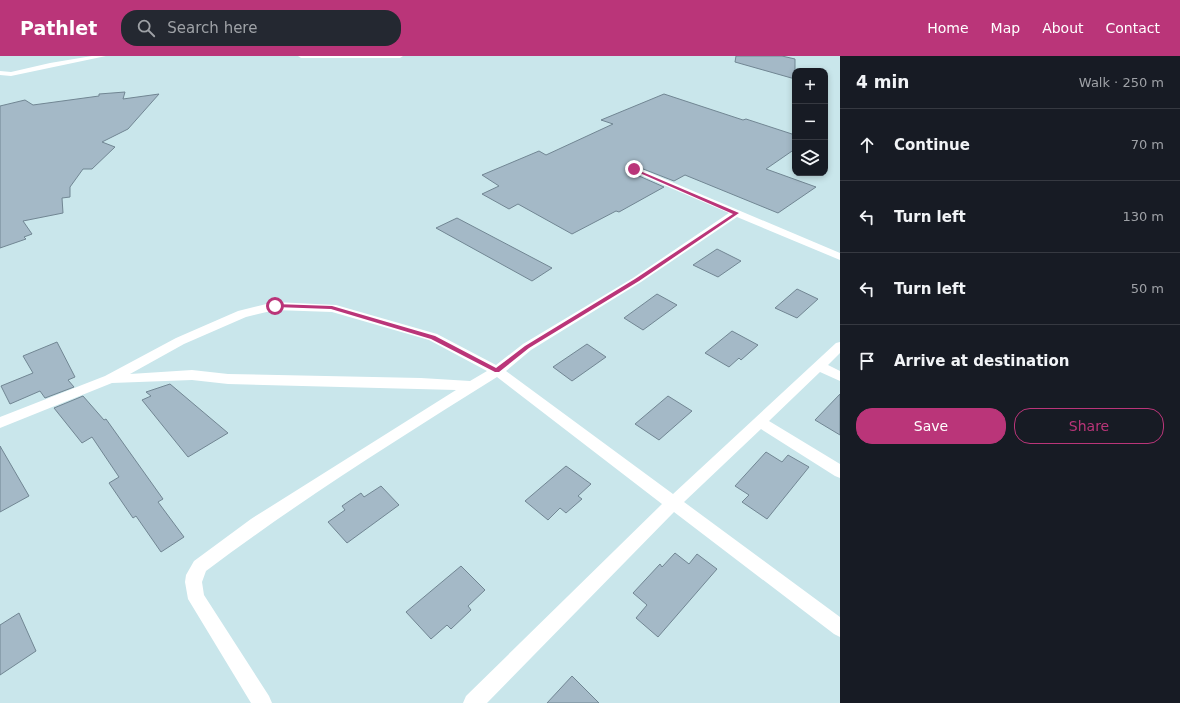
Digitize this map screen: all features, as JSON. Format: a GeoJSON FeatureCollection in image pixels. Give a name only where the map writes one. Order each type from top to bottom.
{"type":"FeatureCollection","features":[{"type":"Feature","properties":{"kind":"lane"},"geometry":{"type":"LineString","coordinates":[[50,65],[67,56]]}},
{"type":"Feature","properties":{"kind":"lane"},"geometry":{"type":"LineString","coordinates":[[0,73],[11,74],[50,65],[103,56]]}},
{"type":"Feature","properties":{"kind":"lane"},"geometry":{"type":"LineString","coordinates":[[301,56],[400,56]]}},
{"type":"Feature","properties":{"kind":"lane"},"geometry":{"type":"LineString","coordinates":[[634,169],[840,257]]}},
{"type":"Feature","properties":{"kind":"lane"},"geometry":{"type":"LineString","coordinates":[[262,703],[197,599],[193,587],[194,575],[200,566],[210,557],[257,524],[406,427],[497,371],[527,347],[637,280],[736,213]]}},
{"type":"Feature","properties":{"kind":"lane"},"geometry":{"type":"LineString","coordinates":[[0,423],[110,379],[180,341],[242,314],[275,306],[332,308],[433,337],[497,371],[840,628]]}},
{"type":"Feature","properties":{"kind":"lane"},"geometry":{"type":"LineString","coordinates":[[472,703],[673,503],[840,346]]}},
{"type":"Feature","properties":{"kind":"lane"},"geometry":{"type":"LineString","coordinates":[[819,366],[840,376]]}},
{"type":"Feature","properties":{"kind":"lane"},"geometry":{"type":"LineString","coordinates":[[110,379],[192,375],[228,379],[421,383],[472,386]]}},
{"type":"Feature","properties":{"kind":"lane"},"geometry":{"type":"LineString","coordinates":[[760,422],[840,472]]}},
{"type":"Feature","properties":{"kind":"building"},"geometry":{"type":"Polygon","coordinates":[[[736,56],[782,56],[795,59],[795,68],[792,68],[792,78],[735,62],[736,56]]]}},
{"type":"Feature","properties":{"kind":"building"},"geometry":{"type":"Polygon","coordinates":[[[125,92],[123,99],[159,94],[128,129],[102,142],[115,147],[92,169],[83,169],[70,187],[70,197],[62,198],[63,213],[23,221],[32,234],[24,237],[26,239],[0,248],[0,106],[25,100],[33,105],[99,96],[99,94],[125,92]]]}},
{"type":"Feature","properties":{"kind":"building"},"geometry":{"type":"Polygon","coordinates":[[[664,94],[743,120],[746,119],[792,134],[792,151],[766,169],[816,187],[778,213],[685,175],[674,181],[633,165],[629,169],[630,172],[664,187],[619,212],[616,211],[572,234],[518,204],[509,209],[482,194],[499,186],[482,175],[539,151],[546,155],[613,124],[601,120],[664,94]]]}},
{"type":"Feature","properties":{"kind":"building"},"geometry":{"type":"Polygon","coordinates":[[[457,218],[552,268],[532,281],[436,228],[457,218]]]}},
{"type":"Feature","properties":{"kind":"building"},"geometry":{"type":"Polygon","coordinates":[[[717,249],[741,261],[718,277],[693,265],[717,249]]]}},
{"type":"Feature","properties":{"kind":"building"},"geometry":{"type":"Polygon","coordinates":[[[797,289],[818,299],[797,318],[775,308],[797,289]]]}},
{"type":"Feature","properties":{"kind":"building"},"geometry":{"type":"Polygon","coordinates":[[[657,294],[677,305],[643,330],[624,318],[657,294]]]}},
{"type":"Feature","properties":{"kind":"building"},"geometry":{"type":"Polygon","coordinates":[[[732,331],[758,345],[741,360],[739,358],[729,367],[705,353],[732,331]]]}},
{"type":"Feature","properties":{"kind":"building"},"geometry":{"type":"Polygon","coordinates":[[[57,342],[75,377],[68,380],[74,387],[45,398],[40,391],[10,404],[1,386],[33,373],[23,356],[57,342]]]}},
{"type":"Feature","properties":{"kind":"building"},"geometry":{"type":"Polygon","coordinates":[[[587,344],[606,357],[572,381],[553,367],[587,344]]]}},
{"type":"Feature","properties":{"kind":"building"},"geometry":{"type":"Polygon","coordinates":[[[170,384],[228,433],[188,457],[142,400],[151,396],[146,392],[170,384]]]}},
{"type":"Feature","properties":{"kind":"building"},"geometry":{"type":"Polygon","coordinates":[[[840,394],[840,435],[815,420],[840,394]]]}},
{"type":"Feature","properties":{"kind":"building"},"geometry":{"type":"Polygon","coordinates":[[[83,396],[104,420],[106,419],[163,499],[158,502],[184,537],[161,552],[136,516],[133,518],[109,483],[119,477],[92,437],[82,443],[54,408],[83,396]]]}},
{"type":"Feature","properties":{"kind":"building"},"geometry":{"type":"Polygon","coordinates":[[[668,396],[692,411],[659,440],[635,424],[668,396]]]}},
{"type":"Feature","properties":{"kind":"building"},"geometry":{"type":"Polygon","coordinates":[[[0,446],[29,496],[0,512],[0,446]]]}},
{"type":"Feature","properties":{"kind":"building"},"geometry":{"type":"Polygon","coordinates":[[[766,452],[782,462],[788,455],[809,467],[767,519],[742,502],[749,495],[735,486],[766,452]]]}},
{"type":"Feature","properties":{"kind":"building"},"geometry":{"type":"Polygon","coordinates":[[[566,466],[591,484],[578,496],[582,499],[566,513],[560,508],[548,520],[525,501],[566,466]]]}},
{"type":"Feature","properties":{"kind":"building"},"geometry":{"type":"Polygon","coordinates":[[[381,486],[399,505],[347,543],[328,522],[345,510],[342,506],[361,493],[364,497],[381,486]]]}},
{"type":"Feature","properties":{"kind":"building"},"geometry":{"type":"Polygon","coordinates":[[[675,553],[689,564],[697,554],[717,569],[658,637],[636,618],[647,605],[633,593],[660,564],[662,567],[675,553]]]}},
{"type":"Feature","properties":{"kind":"building"},"geometry":{"type":"Polygon","coordinates":[[[461,566],[485,590],[468,606],[471,610],[451,629],[447,625],[431,639],[406,612],[461,566]]]}},
{"type":"Feature","properties":{"kind":"building"},"geometry":{"type":"Polygon","coordinates":[[[19,613],[36,651],[0,675],[0,625],[19,613]]]}},
{"type":"Feature","properties":{"kind":"building"},"geometry":{"type":"Polygon","coordinates":[[[572,676],[599,703],[547,703],[572,676]]]}},
{"type":"Feature","properties":{"kind":"route"},"geometry":{"type":"LineString","coordinates":[[275,306],[332,308],[433,337],[497,371],[527,347],[637,280],[736,213],[634,169]]}}]}
